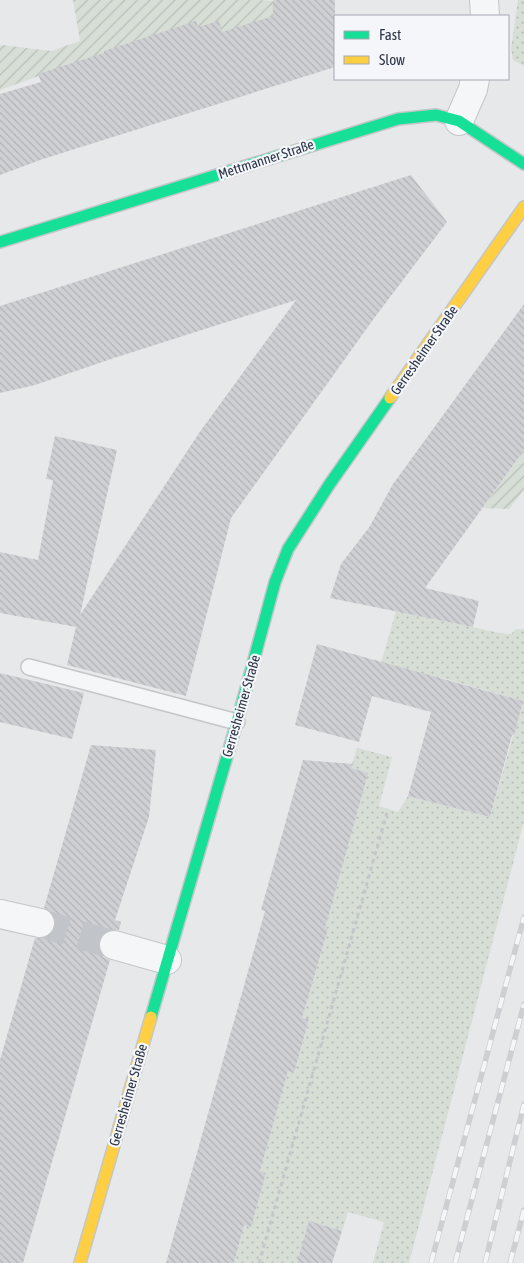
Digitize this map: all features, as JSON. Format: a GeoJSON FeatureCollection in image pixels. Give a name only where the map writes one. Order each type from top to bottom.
{"type":"FeatureCollection","features":[{"type":"Feature","properties":{"kind":"street"},"geometry":{"type":"LineString","coordinates":[[484,0],[485,15]]}},
{"type":"Feature","properties":{"kind":"street"},"geometry":{"type":"LineString","coordinates":[[459,121],[473,89],[475,80]]}},
{"type":"Feature","properties":{"kind":"street","name":"Mettmanner Straße"},"geometry":{"type":"LineString","coordinates":[[0,242],[398,118],[436,115],[459,121],[524,164]]}},
{"type":"Feature","properties":{"kind":"street","name":"Gerresheimer Straße"},"geometry":{"type":"LineString","coordinates":[[80,1263],[275,582],[288,549],[329,485],[524,207]]}},
{"type":"Feature","properties":{"kind":"street"},"geometry":{"type":"LineString","coordinates":[[0,914],[40,923]]}},
{"type":"Feature","properties":{"kind":"street"},"geometry":{"type":"LineString","coordinates":[[114,945],[167,960]]}},
{"type":"Feature","properties":{"kind":"lane"},"geometry":{"type":"LineString","coordinates":[[28,667],[236,722]]}},
{"type":"Feature","properties":{"kind":"path"},"geometry":{"type":"LineString","coordinates":[[259,1263],[388,809]]}},
{"type":"Feature","properties":{"kind":"shaded area"},"geometry":{"type":"Polygon","coordinates":[[[73,0],[258,0],[291,2],[289,12],[220,33],[44,74],[0,90],[0,46],[51,51],[80,41],[73,0]]]}},
{"type":"Feature","properties":{"kind":"shaded area"},"geometry":{"type":"Polygon","coordinates":[[[518,0],[524,0],[524,66],[513,60],[511,49],[518,0]]]}},
{"type":"Feature","properties":{"kind":"shaded area"},"geometry":{"type":"Polygon","coordinates":[[[524,450],[524,490],[509,509],[483,508],[524,450]]]}},
{"type":"Feature","properties":{"kind":"shaded area"},"geometry":{"type":"Polygon","coordinates":[[[396,611],[500,633],[511,634],[516,629],[524,629],[524,821],[409,1263],[373,1263],[384,1222],[348,1212],[342,1231],[297,1263],[234,1263],[244,1225],[251,1227],[266,1173],[260,1171],[288,1071],[294,1073],[309,1020],[302,1018],[328,929],[325,928],[351,768],[357,748],[392,757],[379,806],[398,812],[408,796],[490,817],[523,701],[439,677],[428,711],[372,695],[396,611]]]}},
{"type":"Feature","properties":{"kind":"building"},"geometry":{"type":"Polygon","coordinates":[[[273,0],[335,0],[334,67],[43,159],[0,175],[0,94],[41,82],[38,74],[196,21],[198,27],[219,21],[222,32],[273,16],[273,0]]]}},
{"type":"Feature","properties":{"kind":"building"},"geometry":{"type":"Polygon","coordinates":[[[411,175],[447,222],[375,317],[231,518],[186,696],[67,665],[76,627],[0,613],[0,552],[38,560],[53,480],[46,479],[55,436],[117,450],[80,615],[199,433],[296,300],[35,385],[0,393],[0,306],[411,175]]]}},
{"type":"Feature","properties":{"kind":"building"},"geometry":{"type":"Polygon","coordinates":[[[524,304],[524,450],[425,588],[479,601],[473,627],[330,598],[341,564],[370,526],[393,484],[524,304]]]}},
{"type":"Feature","properties":{"kind":"building"},"geometry":{"type":"Polygon","coordinates":[[[317,644],[523,701],[490,817],[408,796],[431,712],[372,696],[359,742],[295,725],[317,644]]]}},
{"type":"Feature","properties":{"kind":"building"},"geometry":{"type":"Polygon","coordinates":[[[0,673],[84,693],[72,739],[0,722],[0,673]]]}},
{"type":"Feature","properties":{"kind":"building"},"geometry":{"type":"Polygon","coordinates":[[[91,745],[156,750],[149,817],[115,920],[121,922],[119,930],[111,930],[104,934],[99,941],[102,956],[110,960],[23,1263],[0,1263],[0,1060],[35,938],[45,938],[51,934],[55,927],[55,918],[51,912],[44,908],[91,745]]]}},
{"type":"Feature","properties":{"kind":"building"},"geometry":{"type":"Polygon","coordinates":[[[303,760],[353,764],[351,768],[368,773],[325,928],[328,929],[302,1018],[309,1019],[294,1073],[288,1071],[260,1171],[266,1173],[251,1227],[244,1225],[234,1263],[166,1263],[265,911],[261,910],[303,760]]]}},
{"type":"Feature","properties":{"kind":"building"},"geometry":{"type":"Polygon","coordinates":[[[309,1221],[342,1231],[332,1263],[297,1263],[309,1221]]]}},
{"type":"Feature","properties":{"kind":"tunnel"},"geometry":{"type":"LineString","coordinates":[[40,923],[114,945]]}},
{"type":"Feature","properties":{"kind":"railway"},"geometry":{"type":"LineString","coordinates":[[431,1263],[524,917]]}},
{"type":"Feature","properties":{"kind":"railway"},"geometry":{"type":"LineString","coordinates":[[455,1263],[524,1004]]}},
{"type":"Feature","properties":{"kind":"railway"},"geometry":{"type":"LineString","coordinates":[[485,1263],[524,1104]]}},
{"type":"Feature","properties":{"kind":"railway"},"geometry":{"type":"LineString","coordinates":[[510,1263],[524,1210]]}},
{"type":"Feature","properties":{"kind":"traffic: fast"},"geometry":{"type":"LineString","coordinates":[[0,242],[398,119],[436,115],[459,121],[524,164]]}},
{"type":"Feature","properties":{"kind":"traffic: fast"},"geometry":{"type":"LineString","coordinates":[[151,1017],[237,722],[275,582],[288,549],[329,485],[390,398]]}},
{"type":"Feature","properties":{"kind":"traffic: slow"},"geometry":{"type":"LineString","coordinates":[[390,398],[524,207]]}},
{"type":"Feature","properties":{"kind":"traffic: slow"},"geometry":{"type":"LineString","coordinates":[[80,1263],[151,1017]]}}]}
